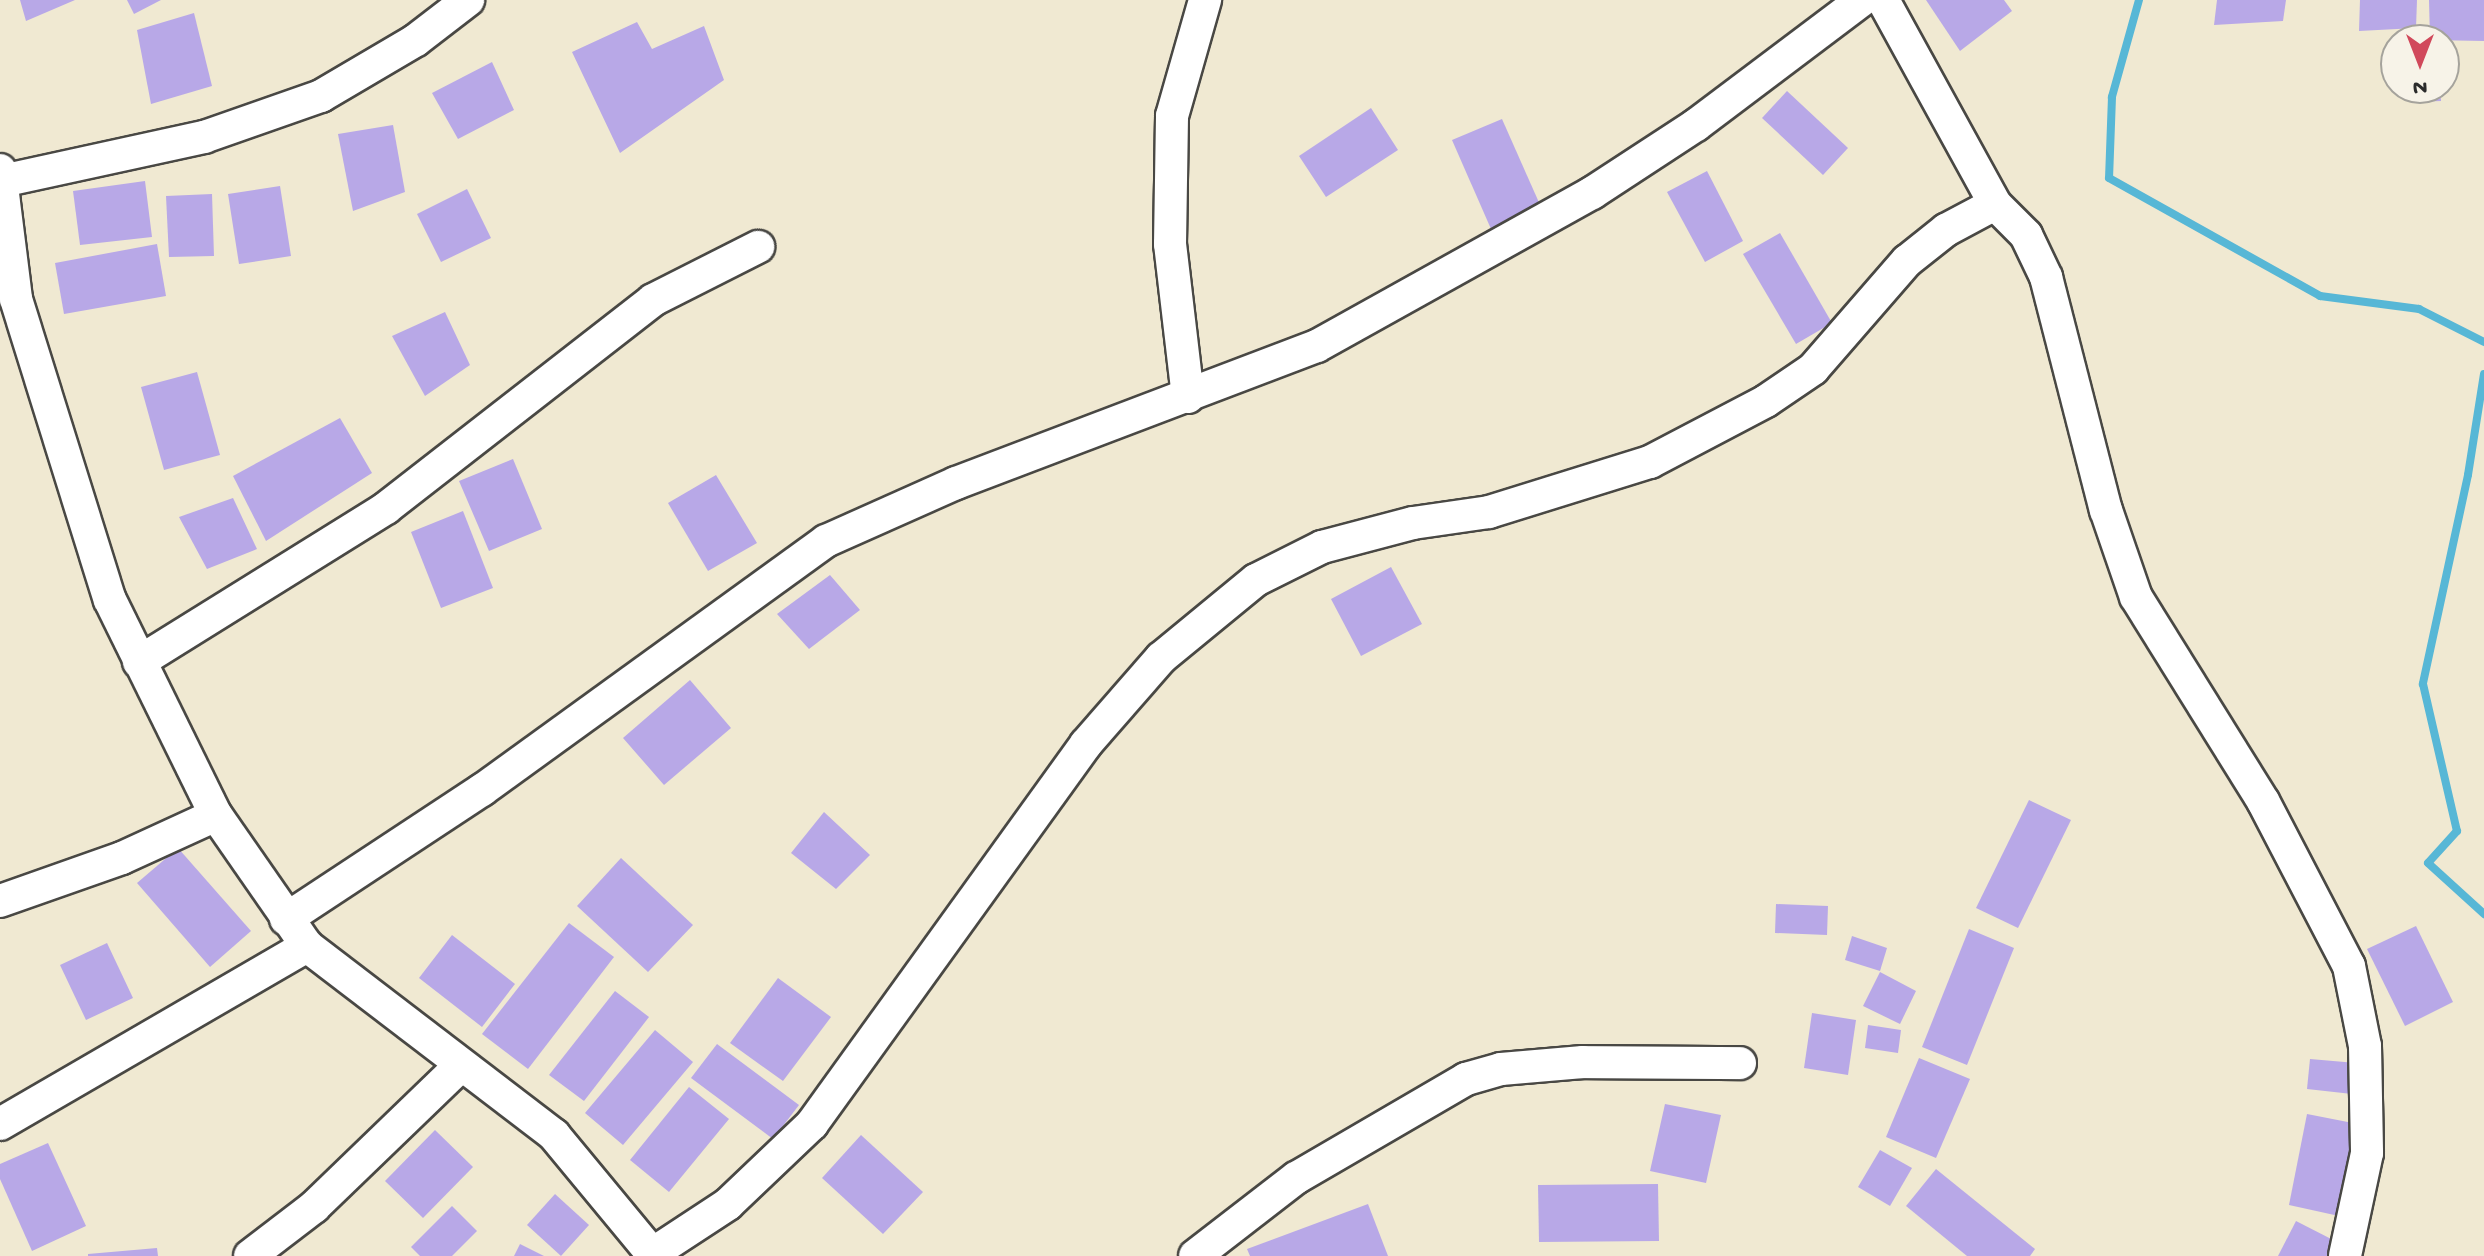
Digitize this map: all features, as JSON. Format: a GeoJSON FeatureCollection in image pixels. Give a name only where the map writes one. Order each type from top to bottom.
{"type":"FeatureCollection","features":[{"type":"Feature","properties":{"kind":"street"},"geometry":{"type":"LineString","coordinates":[[468,0],[416,40],[321,96],[204,137],[1,176],[8,299],[110,600],[216,815],[286,919],[307,946],[554,1135],[653,1255],[728,1204],[812,1124],[1086,744],[1161,658],[1256,580],[1322,547],[1413,523],[1489,512],[1650,462],[1766,401],[1813,369],[1907,261],[1946,230],[1995,204]]}},
{"type":"Feature","properties":{"kind":"street"},"geometry":{"type":"LineString","coordinates":[[1188,397],[1170,244],[1172,116],[1205,0]]}},
{"type":"Feature","properties":{"kind":"street"},"geometry":{"type":"LineString","coordinates":[[286,919],[482,790],[826,541],[956,483],[1317,346],[1592,193],[1696,125],[1862,0]]}},
{"type":"Feature","properties":{"kind":"street"},"geometry":{"type":"LineString","coordinates":[[1883,0],[1995,204],[2026,235],[2046,277],[2106,510],[2136,597],[2263,801],[2349,966],[2365,1046],[2367,1153],[2345,1256]]}},
{"type":"Feature","properties":{"kind":"street"},"geometry":{"type":"LineString","coordinates":[[139,662],[386,508],[653,300],[758,247]]}},
{"type":"Feature","properties":{"kind":"street"},"geometry":{"type":"LineString","coordinates":[[0,901],[122,858],[216,815]]}},
{"type":"Feature","properties":{"kind":"street"},"geometry":{"type":"LineString","coordinates":[[0,1124],[307,946]]}},
{"type":"Feature","properties":{"kind":"street"},"geometry":{"type":"LineString","coordinates":[[1195,1256],[1296,1178],[1466,1079],[1501,1069],[1583,1062],[1740,1063]]}},
{"type":"Feature","properties":{"kind":"street"},"geometry":{"type":"LineString","coordinates":[[250,1256],[314,1207],[460,1066]]}},
{"type":"Feature","properties":{"kind":"building"},"geometry":{"type":"Polygon","coordinates":[[[20,0],[75,0],[26,21],[20,0]]]}},
{"type":"Feature","properties":{"kind":"building"},"geometry":{"type":"Polygon","coordinates":[[[127,0],[161,0],[134,14],[127,0]]]}},
{"type":"Feature","properties":{"kind":"building"},"geometry":{"type":"Polygon","coordinates":[[[1926,0],[2004,0],[2012,11],[1960,51],[1926,0]]]}},
{"type":"Feature","properties":{"kind":"building"},"geometry":{"type":"Polygon","coordinates":[[[2217,0],[2286,0],[2283,21],[2214,25],[2217,0]]]}},
{"type":"Feature","properties":{"kind":"building"},"geometry":{"type":"Polygon","coordinates":[[[2360,0],[2417,0],[2416,24],[2380,24],[2380,30],[2359,31],[2360,0]]]}},
{"type":"Feature","properties":{"kind":"building"},"geometry":{"type":"Polygon","coordinates":[[[2429,0],[2484,0],[2484,41],[2460,41],[2460,24],[2430,24],[2429,0]]]}},
{"type":"Feature","properties":{"kind":"building"},"geometry":{"type":"Polygon","coordinates":[[[194,13],[212,86],[151,104],[137,30],[194,13]]]}},
{"type":"Feature","properties":{"kind":"building"},"geometry":{"type":"Polygon","coordinates":[[[637,22],[652,49],[704,26],[724,80],[620,153],[572,52],[637,22]]]}},
{"type":"Feature","properties":{"kind":"building"},"geometry":{"type":"Polygon","coordinates":[[[492,62],[514,110],[458,139],[432,93],[492,62]]]}},
{"type":"Feature","properties":{"kind":"building"},"geometry":{"type":"Polygon","coordinates":[[[1787,91],[1848,148],[1823,175],[1762,118],[1787,91]]]}},
{"type":"Feature","properties":{"kind":"building"},"geometry":{"type":"Polygon","coordinates":[[[1371,108],[1398,150],[1326,197],[1299,156],[1371,108]]]}},
{"type":"Feature","properties":{"kind":"building"},"geometry":{"type":"Polygon","coordinates":[[[1502,119],[1541,207],[1491,229],[1452,140],[1502,119]]]}},
{"type":"Feature","properties":{"kind":"building"},"geometry":{"type":"Polygon","coordinates":[[[393,125],[405,192],[353,211],[338,134],[393,125]]]}},
{"type":"Feature","properties":{"kind":"building"},"geometry":{"type":"Polygon","coordinates":[[[1707,171],[1743,241],[1705,262],[1667,192],[1707,171]]]}},
{"type":"Feature","properties":{"kind":"building"},"geometry":{"type":"Polygon","coordinates":[[[145,181],[152,237],[80,245],[73,191],[145,181]]]}},
{"type":"Feature","properties":{"kind":"building"},"geometry":{"type":"Polygon","coordinates":[[[280,186],[291,256],[239,264],[228,194],[280,186]]]}},
{"type":"Feature","properties":{"kind":"building"},"geometry":{"type":"Polygon","coordinates":[[[467,189],[491,238],[441,262],[417,214],[467,189]]]}},
{"type":"Feature","properties":{"kind":"building"},"geometry":{"type":"Polygon","coordinates":[[[212,194],[214,256],[169,257],[166,196],[212,194]]]}},
{"type":"Feature","properties":{"kind":"building"},"geometry":{"type":"Polygon","coordinates":[[[1780,233],[1832,323],[1796,344],[1743,254],[1780,233]]]}},
{"type":"Feature","properties":{"kind":"building"},"geometry":{"type":"Polygon","coordinates":[[[157,244],[166,296],[64,314],[55,263],[157,244]]]}},
{"type":"Feature","properties":{"kind":"building"},"geometry":{"type":"Polygon","coordinates":[[[445,312],[470,365],[425,396],[392,336],[445,312]]]}},
{"type":"Feature","properties":{"kind":"building"},"geometry":{"type":"Polygon","coordinates":[[[197,372],[220,455],[164,470],[141,387],[197,372]]]}},
{"type":"Feature","properties":{"kind":"building"},"geometry":{"type":"Polygon","coordinates":[[[340,418],[372,473],[266,541],[233,476],[340,418]]]}},
{"type":"Feature","properties":{"kind":"building"},"geometry":{"type":"Polygon","coordinates":[[[513,459],[542,529],[489,551],[459,481],[513,459]]]}},
{"type":"Feature","properties":{"kind":"building"},"geometry":{"type":"Polygon","coordinates":[[[716,475],[757,543],[708,571],[668,503],[716,475]]]}},
{"type":"Feature","properties":{"kind":"building"},"geometry":{"type":"Polygon","coordinates":[[[233,498],[257,549],[207,569],[179,517],[233,498]]]}},
{"type":"Feature","properties":{"kind":"building"},"geometry":{"type":"Polygon","coordinates":[[[463,511],[493,588],[441,608],[411,532],[463,511]]]}},
{"type":"Feature","properties":{"kind":"building"},"geometry":{"type":"Polygon","coordinates":[[[1391,567],[1422,624],[1361,656],[1331,599],[1391,567]]]}},
{"type":"Feature","properties":{"kind":"building"},"geometry":{"type":"Polygon","coordinates":[[[830,575],[860,610],[809,649],[777,614],[830,575]]]}},
{"type":"Feature","properties":{"kind":"building"},"geometry":{"type":"Polygon","coordinates":[[[690,680],[731,728],[664,785],[623,738],[690,680]]]}},
{"type":"Feature","properties":{"kind":"building"},"geometry":{"type":"Polygon","coordinates":[[[2029,800],[2071,820],[2018,928],[1976,908],[2029,800]]]}},
{"type":"Feature","properties":{"kind":"building"},"geometry":{"type":"Polygon","coordinates":[[[824,812],[870,855],[836,889],[791,853],[824,812]]]}},
{"type":"Feature","properties":{"kind":"building"},"geometry":{"type":"Polygon","coordinates":[[[178,848],[251,931],[210,967],[137,883],[178,848]]]}},
{"type":"Feature","properties":{"kind":"building"},"geometry":{"type":"Polygon","coordinates":[[[621,858],[693,925],[648,972],[577,906],[621,858]]]}},
{"type":"Feature","properties":{"kind":"building"},"geometry":{"type":"Polygon","coordinates":[[[1776,904],[1828,906],[1827,935],[1775,933],[1776,904]]]}},
{"type":"Feature","properties":{"kind":"building"},"geometry":{"type":"Polygon","coordinates":[[[569,923],[614,957],[528,1069],[482,1034],[569,923]]]}},
{"type":"Feature","properties":{"kind":"building"},"geometry":{"type":"Polygon","coordinates":[[[2416,926],[2453,1002],[2405,1026],[2367,949],[2416,926]]]}},
{"type":"Feature","properties":{"kind":"building"},"geometry":{"type":"Polygon","coordinates":[[[1969,929],[2014,948],[1967,1065],[1922,1047],[1969,929]]]}},
{"type":"Feature","properties":{"kind":"building"},"geometry":{"type":"Polygon","coordinates":[[[452,935],[515,984],[482,1027],[419,978],[452,935]]]}},
{"type":"Feature","properties":{"kind":"building"},"geometry":{"type":"Polygon","coordinates":[[[1852,936],[1887,948],[1880,971],[1845,960],[1852,936]]]}},
{"type":"Feature","properties":{"kind":"building"},"geometry":{"type":"Polygon","coordinates":[[[107,943],[133,998],[86,1020],[60,965],[107,943]]]}},
{"type":"Feature","properties":{"kind":"building"},"geometry":{"type":"Polygon","coordinates":[[[1880,972],[1916,991],[1900,1024],[1863,1006],[1880,972]]]}},
{"type":"Feature","properties":{"kind":"building"},"geometry":{"type":"Polygon","coordinates":[[[778,978],[831,1017],[783,1081],[730,1043],[778,978]]]}},
{"type":"Feature","properties":{"kind":"building"},"geometry":{"type":"Polygon","coordinates":[[[615,991],[649,1017],[584,1101],[549,1075],[615,991]]]}},
{"type":"Feature","properties":{"kind":"building"},"geometry":{"type":"Polygon","coordinates":[[[1812,1013],[1856,1020],[1848,1075],[1804,1068],[1812,1013]]]}},
{"type":"Feature","properties":{"kind":"building"},"geometry":{"type":"Polygon","coordinates":[[[1868,1025],[1901,1030],[1898,1053],[1865,1048],[1868,1025]]]}},
{"type":"Feature","properties":{"kind":"building"},"geometry":{"type":"Polygon","coordinates":[[[655,1030],[693,1062],[623,1145],[585,1113],[655,1030]]]}},
{"type":"Feature","properties":{"kind":"building"},"geometry":{"type":"Polygon","coordinates":[[[717,1044],[799,1105],[773,1139],[691,1078],[717,1044]]]}},
{"type":"Feature","properties":{"kind":"building"},"geometry":{"type":"Polygon","coordinates":[[[1919,1058],[1970,1079],[1936,1158],[1886,1137],[1919,1058]]]}},
{"type":"Feature","properties":{"kind":"building"},"geometry":{"type":"Polygon","coordinates":[[[2310,1059],[2356,1063],[2352,1094],[2307,1089],[2310,1059]]]}},
{"type":"Feature","properties":{"kind":"building"},"geometry":{"type":"Polygon","coordinates":[[[689,1087],[729,1119],[669,1192],[630,1160],[689,1087]]]}},
{"type":"Feature","properties":{"kind":"building"},"geometry":{"type":"Polygon","coordinates":[[[1665,1104],[1721,1115],[1706,1183],[1650,1171],[1665,1104]]]}},
{"type":"Feature","properties":{"kind":"building"},"geometry":{"type":"Polygon","coordinates":[[[2307,1114],[2358,1124],[2339,1216],[2289,1205],[2307,1114]]]}},
{"type":"Feature","properties":{"kind":"building"},"geometry":{"type":"Polygon","coordinates":[[[435,1130],[473,1167],[423,1218],[385,1181],[435,1130]]]}},
{"type":"Feature","properties":{"kind":"building"},"geometry":{"type":"Polygon","coordinates":[[[861,1135],[923,1192],[883,1234],[822,1178],[861,1135]]]}},
{"type":"Feature","properties":{"kind":"building"},"geometry":{"type":"Polygon","coordinates":[[[48,1143],[86,1226],[32,1251],[0,1179],[0,1164],[48,1143]]]}},
{"type":"Feature","properties":{"kind":"building"},"geometry":{"type":"Polygon","coordinates":[[[1880,1150],[1912,1168],[1890,1206],[1858,1187],[1880,1150]]]}},
{"type":"Feature","properties":{"kind":"building"},"geometry":{"type":"Polygon","coordinates":[[[1936,1169],[2035,1249],[2030,1256],[1967,1256],[1906,1206],[1936,1169]]]}},
{"type":"Feature","properties":{"kind":"building"},"geometry":{"type":"Polygon","coordinates":[[[1658,1184],[1659,1241],[1539,1242],[1538,1185],[1658,1184]]]}},
{"type":"Feature","properties":{"kind":"building"},"geometry":{"type":"Polygon","coordinates":[[[555,1194],[589,1225],[561,1256],[527,1225],[555,1194]]]}},
{"type":"Feature","properties":{"kind":"building"},"geometry":{"type":"Polygon","coordinates":[[[1368,1204],[1388,1256],[1250,1256],[1247,1249],[1368,1204]]]}},
{"type":"Feature","properties":{"kind":"building"},"geometry":{"type":"Polygon","coordinates":[[[452,1206],[477,1231],[452,1256],[420,1256],[411,1247],[452,1206]]]}},
{"type":"Feature","properties":{"kind":"building"},"geometry":{"type":"Polygon","coordinates":[[[2296,1221],[2339,1243],[2332,1256],[2278,1256],[2296,1221]]]}},
{"type":"Feature","properties":{"kind":"building"},"geometry":{"type":"Polygon","coordinates":[[[520,1244],[544,1256],[514,1256],[520,1244]]]}},
{"type":"Feature","properties":{"kind":"building"},"geometry":{"type":"Polygon","coordinates":[[[157,1248],[158,1256],[88,1256],[88,1254],[157,1248]]]}},
{"type":"Feature","properties":{"kind":"waterway"},"geometry":{"type":"LineString","coordinates":[[2139,0],[2112,97],[2109,178],[2320,296],[2419,309],[2484,342]]}},
{"type":"Feature","properties":{"kind":"waterway"},"geometry":{"type":"LineString","coordinates":[[2484,374],[2468,475],[2423,684],[2457,831],[2428,863],[2484,914]]}}]}
